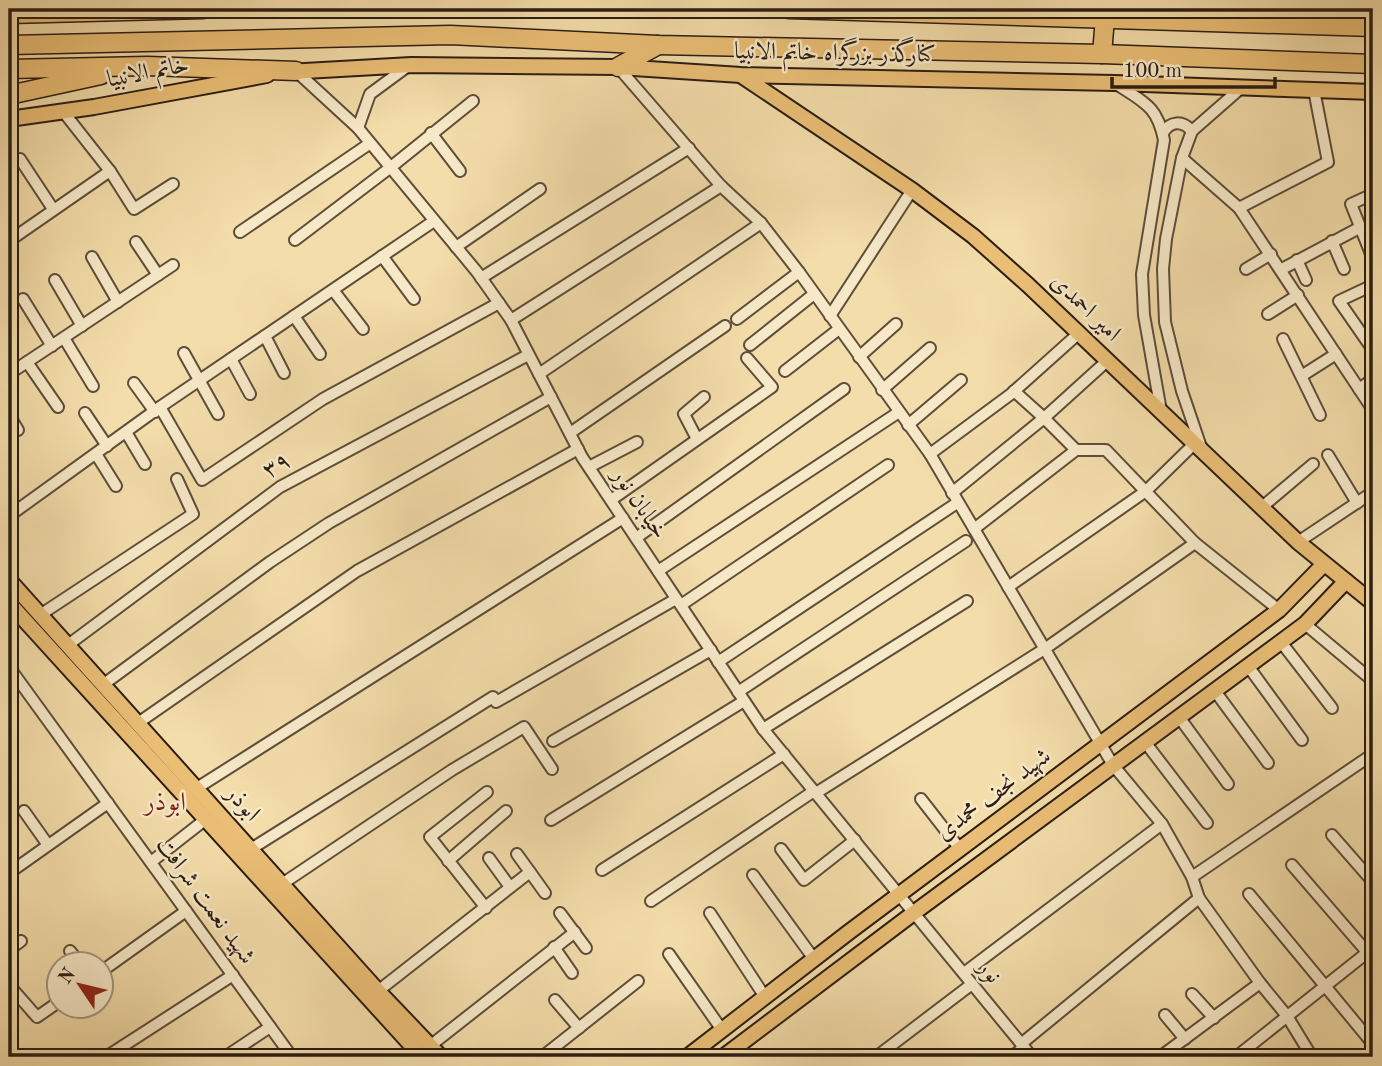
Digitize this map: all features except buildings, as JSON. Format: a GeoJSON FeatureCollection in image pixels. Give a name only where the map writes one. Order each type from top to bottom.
{"type":"FeatureCollection","features":[{"type":"Feature","properties":{"kind":"highway"},"geometry":{"type":"LineString","coordinates":[[9,14],[203,9]]}},
{"type":"Feature","properties":{"kind":"highway"},"geometry":{"type":"LineString","coordinates":[[789,9],[1373,27]]}},
{"type":"Feature","properties":{"kind":"highway"},"geometry":{"type":"LineString","coordinates":[[1102,54],[1105,18]]}},
{"type":"Feature","properties":{"kind":"highway"},"geometry":{"type":"LineString","coordinates":[[1325,26],[1373,18]]}},
{"type":"Feature","properties":{"kind":"highway"},"geometry":{"type":"LineString","coordinates":[[9,46],[450,35],[658,45],[1102,54],[1373,64]]}},
{"type":"Feature","properties":{"kind":"highway"},"geometry":{"type":"LineString","coordinates":[[618,67],[658,45]]}},
{"type":"Feature","properties":{"kind":"highway"},"geometry":{"type":"LineString","coordinates":[[9,69],[147,66],[296,71]]}},
{"type":"Feature","properties":{"kind":"highway"},"geometry":{"type":"LineString","coordinates":[[9,95],[147,66]]}},
{"type":"Feature","properties":{"kind":"main road"},"geometry":{"type":"LineString","coordinates":[[1329,64],[1373,72]]}},
{"type":"Feature","properties":{"kind":"main road","name":"کنارگذر بزرگراه خاتم الانبیا"},"geometry":{"type":"LineString","coordinates":[[296,71],[408,66],[618,67],[741,75],[1373,92]]}},
{"type":"Feature","properties":{"kind":"main road","name":"خاتم الانبیا"},"geometry":{"type":"LineString","coordinates":[[9,119],[94,107],[296,71]]}},
{"type":"Feature","properties":{"kind":"main road","name":"امیر احمدی"},"geometry":{"type":"LineString","coordinates":[[741,75],[912,190],[973,236],[1298,542],[1373,603]]}},
{"type":"Feature","properties":{"kind":"main road","name":"شهید نجف محمدی"},"geometry":{"type":"LineString","coordinates":[[687,1057],[1279,610],[1324,564]]}},
{"type":"Feature","properties":{"kind":"main road","name":"ابوذر"},"geometry":{"type":"LineString","coordinates":[[9,580],[378,991],[385,1009]]}},
{"type":"Feature","properties":{"kind":"main road","name":"شهید نجف محمدی"},"geometry":{"type":"LineString","coordinates":[[723,1057],[740,1053],[915,912],[1305,624],[1346,581]]}},
{"type":"Feature","properties":{"kind":"main road","name":"ابوذر"},"geometry":{"type":"LineString","coordinates":[[9,603],[206,819],[385,1009],[426,1051],[441,1057]]}},
{"type":"Feature","properties":{"kind":"main road"},"geometry":{"type":"LineString","coordinates":[[722,1030],[740,1053]]}},
{"type":"Feature","properties":{"kind":"street"},"geometry":{"type":"LineString","coordinates":[[358,128],[370,94],[408,66]]}},
{"type":"Feature","properties":{"kind":"street"},"geometry":{"type":"LineString","coordinates":[[618,67],[721,186],[761,223],[930,454],[1113,765],[1162,824],[1192,877],[1199,898],[1287,1016],[1312,1057]]}},
{"type":"Feature","properties":{"kind":"street","name":"خیابان نور"},"geometry":{"type":"LineString","coordinates":[[296,71],[358,128],[481,278],[511,320],[589,467],[763,729],[900,894]]}},
{"type":"Feature","properties":{"kind":"street"},"geometry":{"type":"LineString","coordinates":[[1115,83],[1151,107],[1159,119],[1163,134],[1161,163],[1142,274],[1144,315],[1161,411]]}},
{"type":"Feature","properties":{"kind":"street"},"geometry":{"type":"LineString","coordinates":[[1008,587],[1146,491],[1199,448],[1165,321],[1166,239],[1182,158],[1192,131],[1241,88]]}},
{"type":"Feature","properties":{"kind":"street"},"geometry":{"type":"LineString","coordinates":[[1239,208],[1328,162],[1314,90]]}},
{"type":"Feature","properties":{"kind":"street"},"geometry":{"type":"LineString","coordinates":[[295,240],[473,101]]}},
{"type":"Feature","properties":{"kind":"street"},"geometry":{"type":"LineString","coordinates":[[62,110],[110,171],[134,209],[173,184]]}},
{"type":"Feature","properties":{"kind":"street"},"geometry":{"type":"LineString","coordinates":[[1163,134],[1166,128],[1176,123],[1192,131]]}},
{"type":"Feature","properties":{"kind":"street"},"geometry":{"type":"LineString","coordinates":[[431,133],[460,171]]}},
{"type":"Feature","properties":{"kind":"street"},"geometry":{"type":"LineString","coordinates":[[240,232],[369,144]]}},
{"type":"Feature","properties":{"kind":"street"},"geometry":{"type":"LineString","coordinates":[[481,278],[689,148]]}},
{"type":"Feature","properties":{"kind":"street"},"geometry":{"type":"LineString","coordinates":[[1182,158],[1239,208],[1373,410]]}},
{"type":"Feature","properties":{"kind":"street"},"geometry":{"type":"LineString","coordinates":[[9,168],[20,159],[54,209]]}},
{"type":"Feature","properties":{"kind":"street"},"geometry":{"type":"LineString","coordinates":[[9,241],[110,171]]}},
{"type":"Feature","properties":{"kind":"street"},"geometry":{"type":"LineString","coordinates":[[511,320],[721,186]]}},
{"type":"Feature","properties":{"kind":"street"},"geometry":{"type":"LineString","coordinates":[[456,247],[540,189]]}},
{"type":"Feature","properties":{"kind":"street"},"geometry":{"type":"LineString","coordinates":[[830,316],[912,190]]}},
{"type":"Feature","properties":{"kind":"street"},"geometry":{"type":"LineString","coordinates":[[1373,194],[1351,204],[1373,259]]}},
{"type":"Feature","properties":{"kind":"street"},"geometry":{"type":"LineString","coordinates":[[9,516],[157,409],[434,221]]}},
{"type":"Feature","properties":{"kind":"street"},"geometry":{"type":"LineString","coordinates":[[539,374],[761,223]]}},
{"type":"Feature","properties":{"kind":"street"},"geometry":{"type":"LineString","coordinates":[[1282,270],[1359,228]]}},
{"type":"Feature","properties":{"kind":"street"},"geometry":{"type":"LineString","coordinates":[[1332,241],[1344,269]]}},
{"type":"Feature","properties":{"kind":"street"},"geometry":{"type":"LineString","coordinates":[[136,242],[158,275]]}},
{"type":"Feature","properties":{"kind":"street"},"geometry":{"type":"LineString","coordinates":[[1246,270],[1270,254]]}},
{"type":"Feature","properties":{"kind":"street"},"geometry":{"type":"LineString","coordinates":[[382,256],[414,299]]}},
{"type":"Feature","properties":{"kind":"street"},"geometry":{"type":"LineString","coordinates":[[92,257],[118,302]]}},
{"type":"Feature","properties":{"kind":"street"},"geometry":{"type":"LineString","coordinates":[[1297,260],[1306,280]]}},
{"type":"Feature","properties":{"kind":"street"},"geometry":{"type":"LineString","coordinates":[[9,373],[173,265]]}},
{"type":"Feature","properties":{"kind":"street"},"geometry":{"type":"LineString","coordinates":[[737,319],[799,272]]}},
{"type":"Feature","properties":{"kind":"street"},"geometry":{"type":"LineString","coordinates":[[55,280],[82,326]]}},
{"type":"Feature","properties":{"kind":"street"},"geometry":{"type":"LineString","coordinates":[[1373,285],[1339,301],[1373,350]]}},
{"type":"Feature","properties":{"kind":"street"},"geometry":{"type":"LineString","coordinates":[[333,290],[363,329]]}},
{"type":"Feature","properties":{"kind":"street"},"geometry":{"type":"LineString","coordinates":[[750,345],[814,295]]}},
{"type":"Feature","properties":{"kind":"street"},"geometry":{"type":"LineString","coordinates":[[1268,314],[1298,295]]}},
{"type":"Feature","properties":{"kind":"street"},"geometry":{"type":"LineString","coordinates":[[23,299],[52,346]]}},
{"type":"Feature","properties":{"kind":"street"},"geometry":{"type":"LineString","coordinates":[[134,383],[157,409],[202,480],[323,399],[499,303]]}},
{"type":"Feature","properties":{"kind":"street"},"geometry":{"type":"LineString","coordinates":[[294,316],[320,354]]}},
{"type":"Feature","properties":{"kind":"street"},"geometry":{"type":"LineString","coordinates":[[859,357],[896,324]]}},
{"type":"Feature","properties":{"kind":"street"},"geometry":{"type":"LineString","coordinates":[[569,433],[725,326]]}},
{"type":"Feature","properties":{"kind":"street"},"geometry":{"type":"LineString","coordinates":[[785,371],[839,329]]}},
{"type":"Feature","properties":{"kind":"street"},"geometry":{"type":"LineString","coordinates":[[930,454],[1014,391],[1078,334]]}},
{"type":"Feature","properties":{"kind":"street"},"geometry":{"type":"LineString","coordinates":[[265,336],[284,373]]}},
{"type":"Feature","properties":{"kind":"street"},"geometry":{"type":"LineString","coordinates":[[64,338],[93,386]]}},
{"type":"Feature","properties":{"kind":"street"},"geometry":{"type":"LineString","coordinates":[[1283,339],[1303,375],[1320,415]]}},
{"type":"Feature","properties":{"kind":"street"},"geometry":{"type":"LineString","coordinates":[[883,390],[930,348]]}},
{"type":"Feature","properties":{"kind":"street"},"geometry":{"type":"LineString","coordinates":[[184,353],[218,414]]}},
{"type":"Feature","properties":{"kind":"street"},"geometry":{"type":"LineString","coordinates":[[1303,375],[1336,354]]}},
{"type":"Feature","properties":{"kind":"street","name":"۳۹"},"geometry":{"type":"LineString","coordinates":[[68,645],[280,487],[528,355]]}},
{"type":"Feature","properties":{"kind":"street"},"geometry":{"type":"LineString","coordinates":[[611,500],[772,387],[747,358]]}},
{"type":"Feature","properties":{"kind":"street"},"geometry":{"type":"LineString","coordinates":[[231,359],[250,394]]}},
{"type":"Feature","properties":{"kind":"street"},"geometry":{"type":"LineString","coordinates":[[718,662],[955,498],[1107,361]]}},
{"type":"Feature","properties":{"kind":"street"},"geometry":{"type":"LineString","coordinates":[[27,362],[58,408]]}},
{"type":"Feature","properties":{"kind":"street"},"geometry":{"type":"LineString","coordinates":[[1359,389],[1373,379]]}},
{"type":"Feature","properties":{"kind":"street"},"geometry":{"type":"LineString","coordinates":[[908,425],[961,380]]}},
{"type":"Feature","properties":{"kind":"street"},"geometry":{"type":"LineString","coordinates":[[636,538],[844,390]]}},
{"type":"Feature","properties":{"kind":"street"},"geometry":{"type":"LineString","coordinates":[[1014,391],[1076,450]]}},
{"type":"Feature","properties":{"kind":"street"},"geometry":{"type":"LineString","coordinates":[[104,684],[270,562],[329,523],[551,397]]}},
{"type":"Feature","properties":{"kind":"street"},"geometry":{"type":"LineString","coordinates":[[697,439],[684,414],[704,397]]}},
{"type":"Feature","properties":{"kind":"street"},"geometry":{"type":"LineString","coordinates":[[658,571],[899,412]]}},
{"type":"Feature","properties":{"kind":"street"},"geometry":{"type":"LineString","coordinates":[[85,413],[107,446]]}},
{"type":"Feature","properties":{"kind":"street"},"geometry":{"type":"LineString","coordinates":[[9,415],[18,430]]}},
{"type":"Feature","properties":{"kind":"street"},"geometry":{"type":"LineString","coordinates":[[126,432],[145,464]]}},
{"type":"Feature","properties":{"kind":"street"},"geometry":{"type":"LineString","coordinates":[[589,467],[637,442]]}},
{"type":"Feature","properties":{"kind":"street"},"geometry":{"type":"LineString","coordinates":[[138,723],[357,571],[578,449]]}},
{"type":"Feature","properties":{"kind":"street"},"geometry":{"type":"LineString","coordinates":[[974,529],[1076,450],[1107,450],[1195,543],[1279,610]]}},
{"type":"Feature","properties":{"kind":"street"},"geometry":{"type":"LineString","coordinates":[[96,454],[116,486]]}},
{"type":"Feature","properties":{"kind":"street"},"geometry":{"type":"LineString","coordinates":[[1328,455],[1357,503]]}},
{"type":"Feature","properties":{"kind":"street"},"geometry":{"type":"LineString","coordinates":[[1262,508],[1313,464]]}},
{"type":"Feature","properties":{"kind":"street"},"geometry":{"type":"LineString","coordinates":[[251,849],[493,697],[496,702],[679,602],[888,465]]}},
{"type":"Feature","properties":{"kind":"street"},"geometry":{"type":"LineString","coordinates":[[40,615],[193,514],[177,480]]}},
{"type":"Feature","properties":{"kind":"street"},"geometry":{"type":"LineString","coordinates":[[1298,542],[1373,492]]}},
{"type":"Feature","properties":{"kind":"street"},"geometry":{"type":"LineString","coordinates":[[197,789],[623,518]]}},
{"type":"Feature","properties":{"kind":"street"},"geometry":{"type":"LineString","coordinates":[[551,820],[741,696],[967,541]]}},
{"type":"Feature","properties":{"kind":"street"},"geometry":{"type":"LineString","coordinates":[[651,901],[815,792],[1046,648],[1195,543]]}},
{"type":"Feature","properties":{"kind":"street"},"geometry":{"type":"LineString","coordinates":[[763,729],[967,601]]}},
{"type":"Feature","properties":{"kind":"street"},"geometry":{"type":"LineString","coordinates":[[1305,624],[1373,681]]}},
{"type":"Feature","properties":{"kind":"street"},"geometry":{"type":"LineString","coordinates":[[1281,642],[1332,708]]}},
{"type":"Feature","properties":{"kind":"street"},"geometry":{"type":"LineString","coordinates":[[553,741],[710,650]]}},
{"type":"Feature","properties":{"kind":"street"},"geometry":{"type":"LineString","coordinates":[[1248,666],[1303,740]]}},
{"type":"Feature","properties":{"kind":"street","name":"شهید نعمت شرافت"},"geometry":{"type":"LineString","coordinates":[[9,667],[292,1057]]}},
{"type":"Feature","properties":{"kind":"street"},"geometry":{"type":"LineString","coordinates":[[1214,691],[1268,763]]}},
{"type":"Feature","properties":{"kind":"street"},"geometry":{"type":"LineString","coordinates":[[1179,717],[1228,784]]}},
{"type":"Feature","properties":{"kind":"street"},"geometry":{"type":"LineString","coordinates":[[282,884],[452,770],[524,727],[552,769]]}},
{"type":"Feature","properties":{"kind":"street"},"geometry":{"type":"LineString","coordinates":[[1145,742],[1207,823]]}},
{"type":"Feature","properties":{"kind":"street"},"geometry":{"type":"LineString","coordinates":[[602,870],[784,754]]}},
{"type":"Feature","properties":{"kind":"street"},"geometry":{"type":"LineString","coordinates":[[1192,877],[1373,754]]}},
{"type":"Feature","properties":{"kind":"street"},"geometry":{"type":"LineString","coordinates":[[486,908],[430,837],[487,792]]}},
{"type":"Feature","properties":{"kind":"street"},"geometry":{"type":"LineString","coordinates":[[921,799],[960,849]]}},
{"type":"Feature","properties":{"kind":"street"},"geometry":{"type":"LineString","coordinates":[[9,873],[108,803]]}},
{"type":"Feature","properties":{"kind":"street"},"geometry":{"type":"LineString","coordinates":[[24,811],[48,845]]}},
{"type":"Feature","properties":{"kind":"street"},"geometry":{"type":"LineString","coordinates":[[448,860],[506,811]]}},
{"type":"Feature","properties":{"kind":"street"},"geometry":{"type":"LineString","coordinates":[[151,862],[206,819]]}},
{"type":"Feature","properties":{"kind":"street"},"geometry":{"type":"LineString","coordinates":[[964,973],[1162,824]]}},
{"type":"Feature","properties":{"kind":"street"},"geometry":{"type":"LineString","coordinates":[[1332,835],[1373,882]]}},
{"type":"Feature","properties":{"kind":"street"},"geometry":{"type":"LineString","coordinates":[[781,849],[804,880],[855,840]]}},
{"type":"Feature","properties":{"kind":"street"},"geometry":{"type":"LineString","coordinates":[[517,854],[545,893]]}},
{"type":"Feature","properties":{"kind":"street"},"geometry":{"type":"LineString","coordinates":[[489,858],[510,887]]}},
{"type":"Feature","properties":{"kind":"street"},"geometry":{"type":"LineString","coordinates":[[1236,1057],[1325,985],[1371,953],[1292,865]]}},
{"type":"Feature","properties":{"kind":"street"},"geometry":{"type":"LineString","coordinates":[[378,991],[530,873]]}},
{"type":"Feature","properties":{"kind":"street"},"geometry":{"type":"LineString","coordinates":[[753,875],[814,959]]}},
{"type":"Feature","properties":{"kind":"street","name":"نور"},"geometry":{"type":"LineString","coordinates":[[900,894],[1032,1057]]}},
{"type":"Feature","properties":{"kind":"street"},"geometry":{"type":"LineString","coordinates":[[1249,894],[1373,1044]]}},
{"type":"Feature","properties":{"kind":"street"},"geometry":{"type":"LineString","coordinates":[[1012,1057],[1199,898]]}},
{"type":"Feature","properties":{"kind":"street"},"geometry":{"type":"LineString","coordinates":[[116,961],[186,911]]}},
{"type":"Feature","properties":{"kind":"street"},"geometry":{"type":"LineString","coordinates":[[560,913],[586,948]]}},
{"type":"Feature","properties":{"kind":"street"},"geometry":{"type":"LineString","coordinates":[[710,913],[765,997]]}},
{"type":"Feature","properties":{"kind":"street"},"geometry":{"type":"LineString","coordinates":[[426,1051],[575,932]]}},
{"type":"Feature","properties":{"kind":"street"},"geometry":{"type":"LineString","coordinates":[[9,950],[22,941]]}},
{"type":"Feature","properties":{"kind":"street"},"geometry":{"type":"LineString","coordinates":[[554,947],[572,973]]}},
{"type":"Feature","properties":{"kind":"street"},"geometry":{"type":"LineString","coordinates":[[668,954],[722,1030]]}},
{"type":"Feature","properties":{"kind":"street"},"geometry":{"type":"LineString","coordinates":[[106,1057],[233,975]]}},
{"type":"Feature","properties":{"kind":"street"},"geometry":{"type":"LineString","coordinates":[[542,1057],[638,981]]}},
{"type":"Feature","properties":{"kind":"street"},"geometry":{"type":"LineString","coordinates":[[1160,1057],[1260,983]]}},
{"type":"Feature","properties":{"kind":"street"},"geometry":{"type":"LineString","coordinates":[[876,1057],[972,984]]}},
{"type":"Feature","properties":{"kind":"street"},"geometry":{"type":"LineString","coordinates":[[9,985],[37,1017],[46,1011]]}},
{"type":"Feature","properties":{"kind":"street"},"geometry":{"type":"LineString","coordinates":[[1192,994],[1213,1018]]}},
{"type":"Feature","properties":{"kind":"street"},"geometry":{"type":"LineString","coordinates":[[555,1000],[579,1028]]}},
{"type":"Feature","properties":{"kind":"street"},"geometry":{"type":"LineString","coordinates":[[1166,1016],[1185,1039]]}},
{"type":"Feature","properties":{"kind":"street"},"geometry":{"type":"LineString","coordinates":[[225,1057],[270,1027]]}},
{"type":"Feature","properties":{"kind":"district","name":"ابوذر"},"geometry":{"type":"Point","coordinates":[165,803]}}]}
